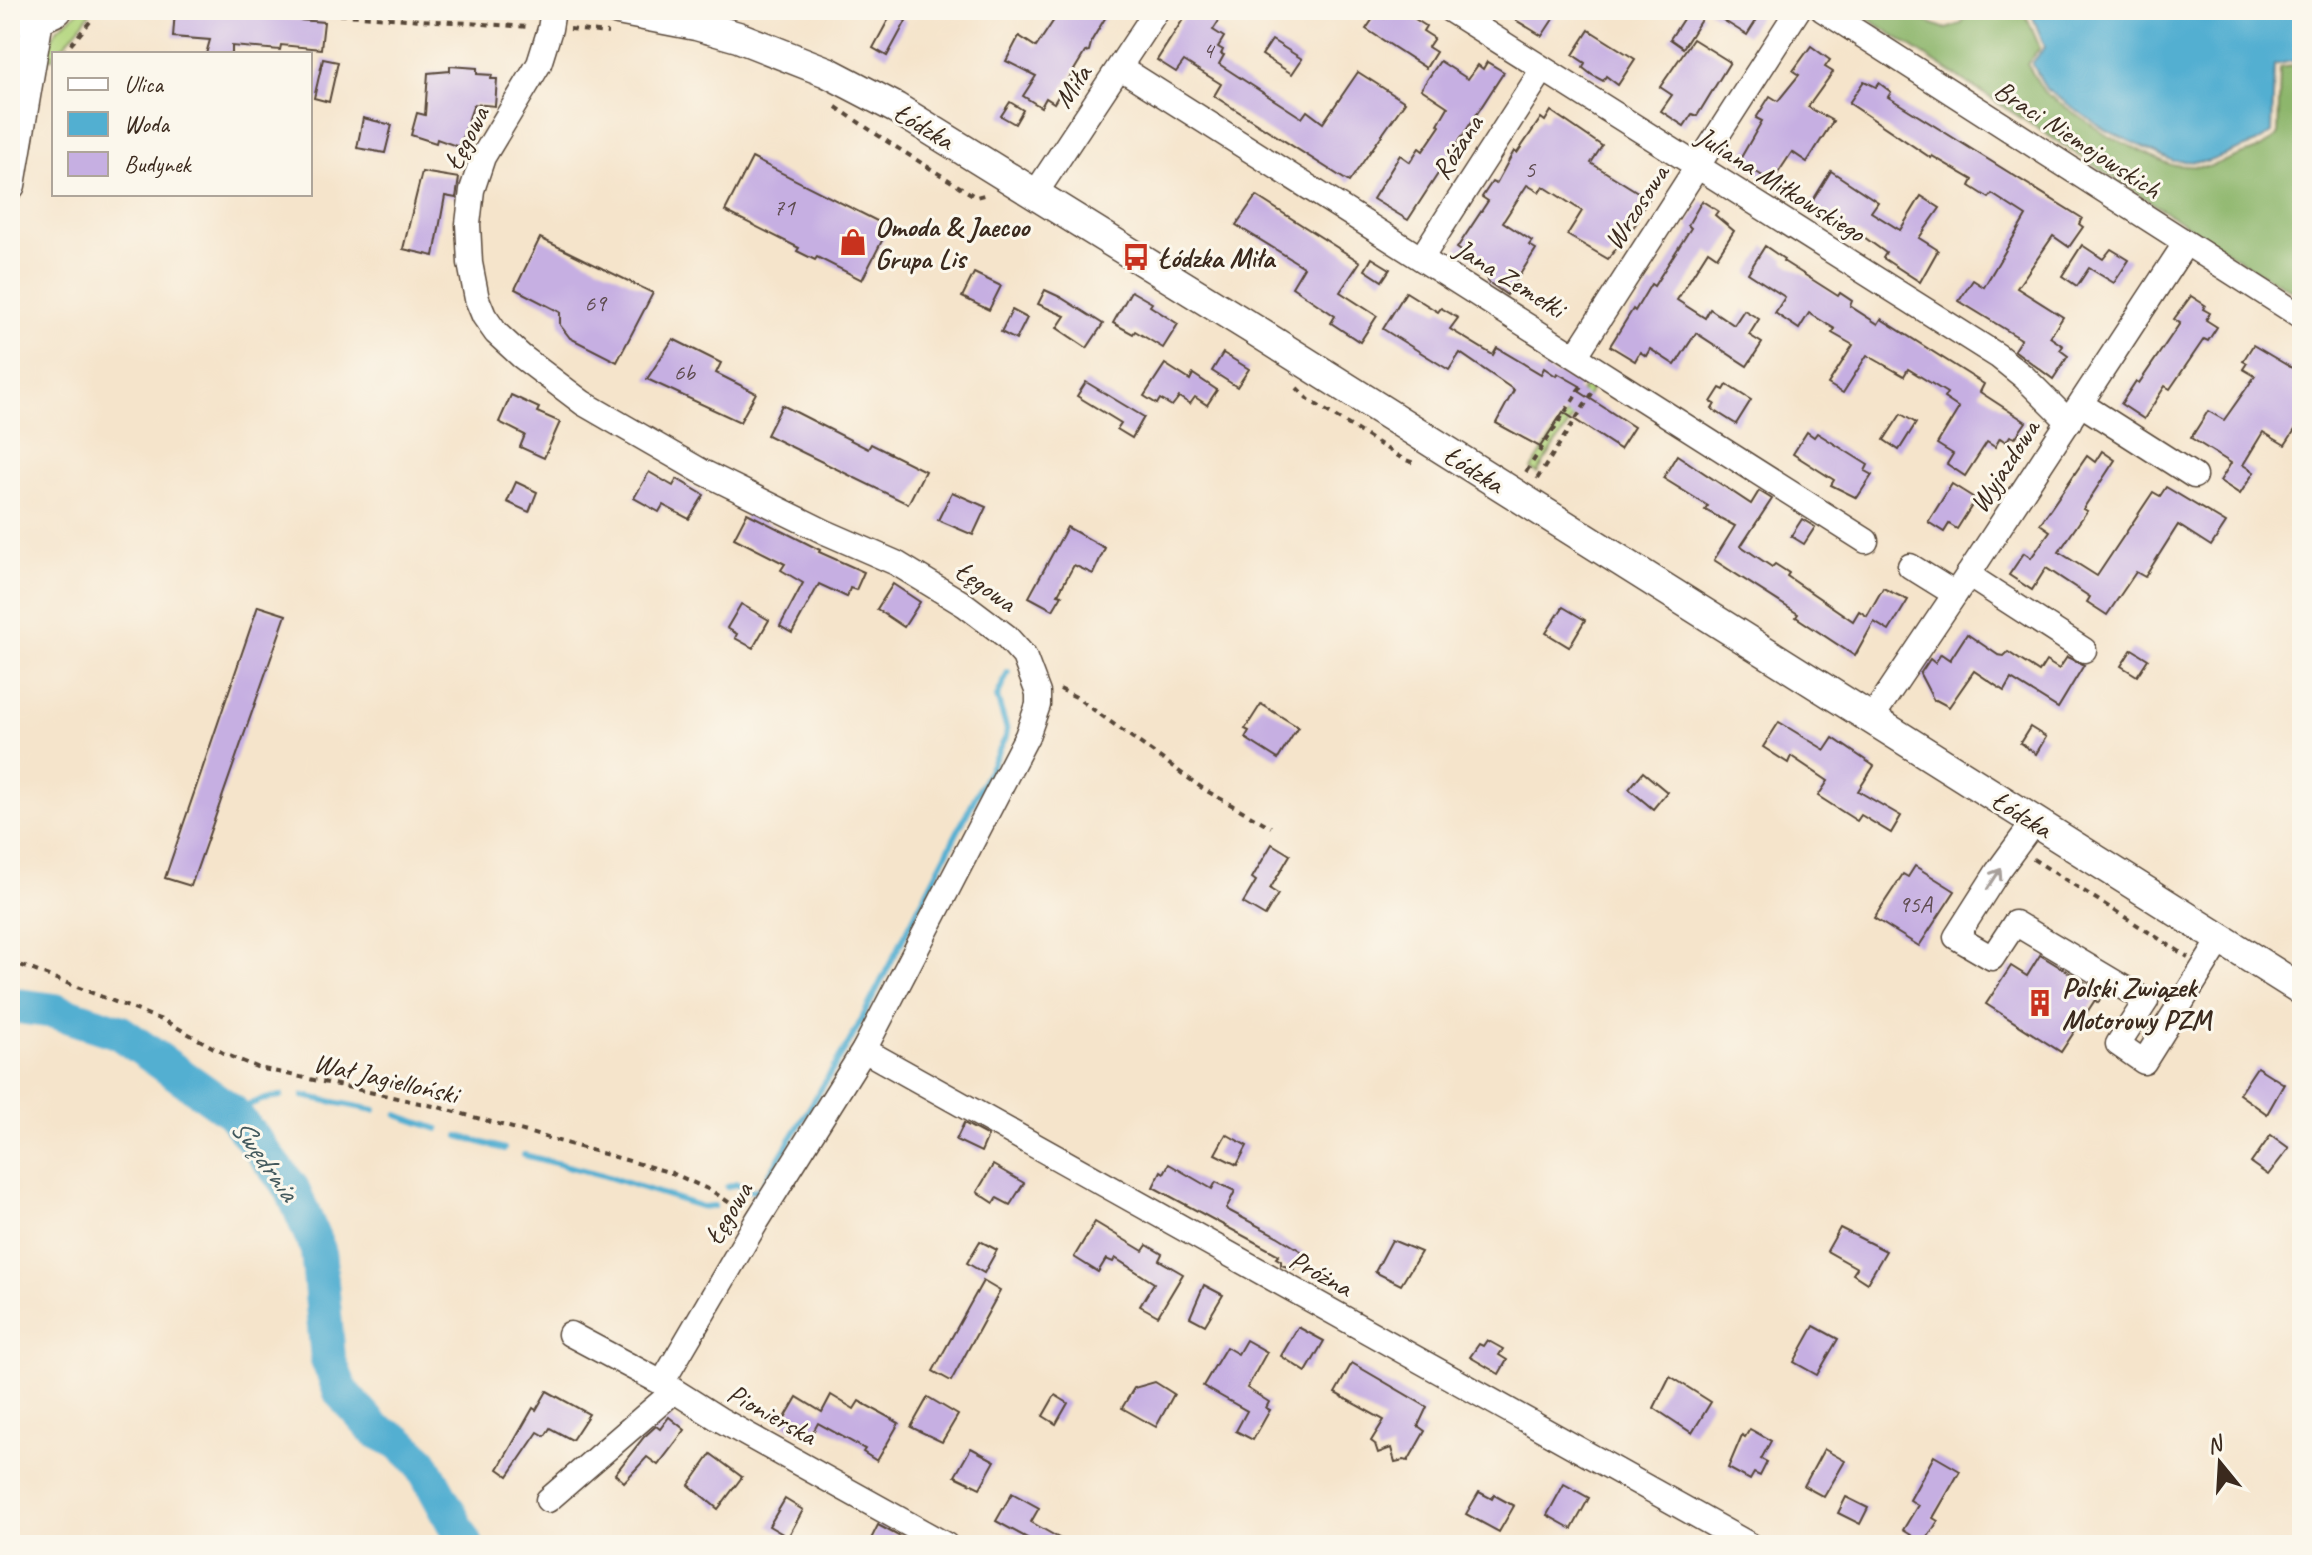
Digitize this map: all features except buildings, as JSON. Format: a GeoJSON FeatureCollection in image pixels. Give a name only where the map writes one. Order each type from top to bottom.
{"type":"FeatureCollection","features":[{"type":"Feature","properties":{"kind":"main road"},"geometry":{"type":"LineString","coordinates":[[10,185],[35,16]]}},
{"type":"Feature","properties":{"kind":"main road","name":"Łódzka"},"geometry":{"type":"LineString","coordinates":[[620,23],[696,25],[738,37],[827,72],[896,108],[1871,719],[2025,834],[2221,939],[2302,990]]}},
{"type":"Feature","properties":{"kind":"street","name":"Miła"},"geometry":{"type":"LineString","coordinates":[[1035,194],[1157,10]]}},
{"type":"Feature","properties":{"kind":"street","name":"Juliana Miłkowskiego"},"geometry":{"type":"LineString","coordinates":[[1450,10],[1998,356],[2075,413],[2194,476]]}},
{"type":"Feature","properties":{"kind":"street","name":"Wrzosowa"},"geometry":{"type":"LineString","coordinates":[[1592,365],[1698,166],[1798,10]]}},
{"type":"Feature","properties":{"kind":"street","name":"Braci Niemojowskich"},"geometry":{"type":"LineString","coordinates":[[1823,10],[2302,317]]}},
{"type":"Feature","properties":{"kind":"street","name":"Łęgowa"},"geometry":{"type":"LineString","coordinates":[[548,1500],[668,1387],[757,1221],[864,1050],[1027,736],[1038,705],[1038,693],[1024,656],[1006,636],[965,605],[896,563],[701,471],[616,423],[545,377],[496,333],[484,316],[473,282],[468,243],[472,190],[476,173],[492,141],[532,80],[552,19]]}},
{"type":"Feature","properties":{"kind":"street","name":"Jana Zemełki"},"geometry":{"type":"LineString","coordinates":[[1121,68],[1866,541]]}},
{"type":"Feature","properties":{"kind":"street","name":"Różana"},"geometry":{"type":"LineString","coordinates":[[1422,257],[1543,69]]}},
{"type":"Feature","properties":{"kind":"street","name":"Wyjazdowa"},"geometry":{"type":"LineString","coordinates":[[1871,719],[2185,244]]}},
{"type":"Feature","properties":{"kind":"street"},"geometry":{"type":"LineString","coordinates":[[1910,566],[1962,585],[2084,650]]}},
{"type":"Feature","properties":{"kind":"street"},"geometry":{"type":"LineString","coordinates":[[2025,834],[1956,937],[1992,958],[2015,923],[2146,1001],[2118,1044],[2144,1062],[2221,939]]}},
{"type":"Feature","properties":{"kind":"street","name":"Próżna"},"geometry":{"type":"LineString","coordinates":[[864,1050],[1750,1545]]}},
{"type":"Feature","properties":{"kind":"street","name":"Pionierska"},"geometry":{"type":"LineString","coordinates":[[570,1334],[946,1545]]}},
{"type":"Feature","properties":{"kind":"path"},"geometry":{"type":"LineString","coordinates":[[65,52],[94,17],[107,10]]}},
{"type":"Feature","properties":{"kind":"path"},"geometry":{"type":"LineString","coordinates":[[268,10],[620,23]]}},
{"type":"Feature","properties":{"kind":"path"},"geometry":{"type":"LineString","coordinates":[[832,103],[976,197],[992,196]]}},
{"type":"Feature","properties":{"kind":"path"},"geometry":{"type":"LineString","coordinates":[[1526,472],[1592,365]]}},
{"type":"Feature","properties":{"kind":"path"},"geometry":{"type":"LineString","coordinates":[[1537,479],[1592,365]]}},
{"type":"Feature","properties":{"kind":"path"},"geometry":{"type":"LineString","coordinates":[[1293,384],[1309,400],[1403,459],[1424,466]]}},
{"type":"Feature","properties":{"kind":"path"},"geometry":{"type":"LineString","coordinates":[[1033,676],[1076,697],[1205,790],[1271,827]]}},
{"type":"Feature","properties":{"kind":"path"},"geometry":{"type":"LineString","coordinates":[[2025,834],[2043,867],[2204,966]]}},
{"type":"Feature","properties":{"kind":"path","name":"Wał Jagielloński"},"geometry":{"type":"LineString","coordinates":[[10,961],[167,1022],[225,1054],[259,1068],[438,1107],[672,1173],[712,1191],[757,1221]]}},
{"type":"Feature","properties":{"kind":"green space"},"geometry":{"type":"Polygon","coordinates":[[[80,10],[93,10],[59,52],[52,52],[52,58],[42,58],[57,29],[80,10]]]}},
{"type":"Feature","properties":{"kind":"green space"},"geometry":{"type":"Polygon","coordinates":[[[1864,10],[1906,10],[1946,29],[1961,24],[1969,10],[2024,10],[2040,48],[2027,64],[2044,92],[2106,135],[2171,165],[2208,167],[2260,148],[2278,136],[2280,68],[2302,64],[2302,296],[2256,270],[1867,18],[1864,10]]]}},
{"type":"Feature","properties":{"kind":"green space"},"geometry":{"type":"Polygon","coordinates":[[[1587,383],[1593,387],[1537,473],[1531,469],[1587,383]]]}},
{"type":"Feature","properties":{"kind":"water"},"geometry":{"type":"Polygon","coordinates":[[[2030,10],[2302,10],[2302,59],[2274,65],[2272,133],[2256,143],[2207,162],[2173,161],[2105,130],[2046,89],[2032,63],[2045,47],[2030,10]]]}},
{"type":"Feature","properties":{"kind":"waterway"},"geometry":{"type":"LineString","coordinates":[[727,1187],[736,1184],[752,1191],[761,1188],[853,1036],[1006,737],[1007,730],[997,697],[1008,672]]}},
{"type":"Feature","properties":{"kind":"waterway","name":"Swędrnia"},"geometry":{"type":"LineString","coordinates":[[10,1005],[55,1011],[119,1032],[232,1112],[292,1189],[318,1250],[328,1359],[341,1392],[375,1430],[399,1442],[421,1462],[466,1545]]}},
{"type":"Feature","properties":{"kind":"waterway"},"geometry":{"type":"LineString","coordinates":[[232,1112],[261,1100],[281,1096]]}},
{"type":"Feature","properties":{"kind":"waterway"},"geometry":{"type":"LineString","coordinates":[[303,1096],[374,1110]]}},
{"type":"Feature","properties":{"kind":"waterway"},"geometry":{"type":"LineString","coordinates":[[397,1115],[438,1129]]}},
{"type":"Feature","properties":{"kind":"waterway"},"geometry":{"type":"LineString","coordinates":[[459,1136],[504,1149]]}},
{"type":"Feature","properties":{"kind":"waterway"},"geometry":{"type":"LineString","coordinates":[[524,1155],[602,1175],[703,1207],[714,1206]]}},
{"type":"Feature","properties":{"kind":"place","name":"Omoda & Jaecoo Grupa Lis"},"geometry":{"type":"Point","coordinates":[853,242]}},
{"type":"Feature","properties":{"kind":"place","name":"Łódzka Miła"},"geometry":{"type":"Point","coordinates":[1136,257]}},
{"type":"Feature","properties":{"kind":"place","name":"Polski Związek Motorowy PZM"},"geometry":{"type":"Point","coordinates":[2040,1003]}}]}
